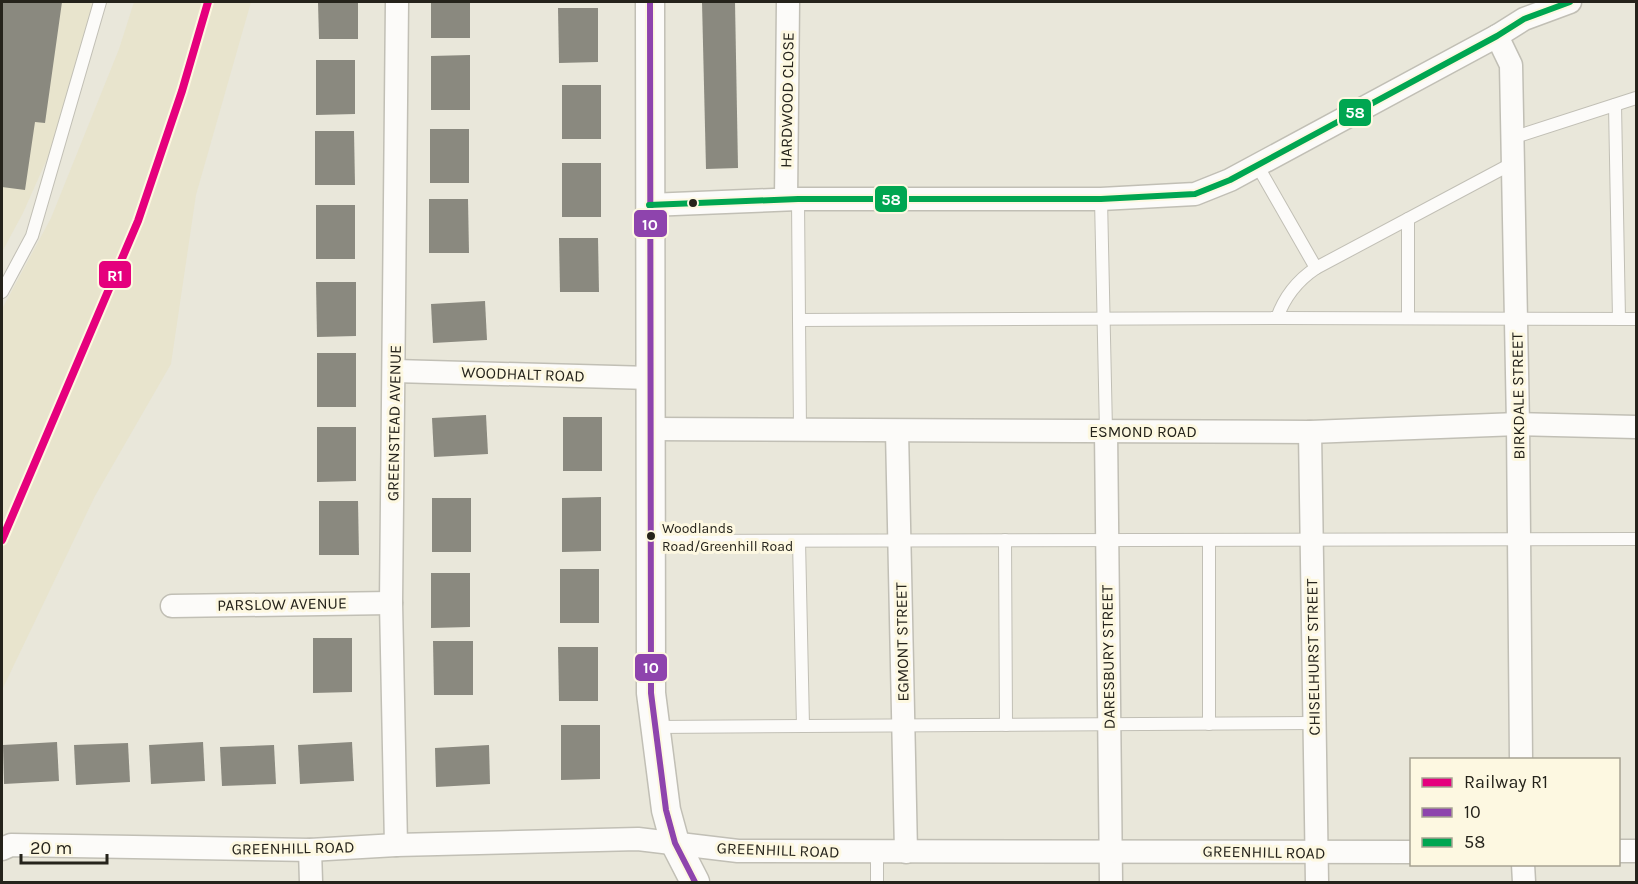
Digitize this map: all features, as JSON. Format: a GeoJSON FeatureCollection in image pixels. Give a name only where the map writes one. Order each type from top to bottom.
{"type":"FeatureCollection","features":[{"type":"Feature","properties":{"kind":"street","name":"GREENSTEAD AVENUE"},"geometry":{"type":"LineString","coordinates":[[396,844],[391,603],[397,2]]}},
{"type":"Feature","properties":{"kind":"street"},"geometry":{"type":"LineString","coordinates":[[650,2],[651,693],[663,792],[675,843],[695,882]]}},
{"type":"Feature","properties":{"kind":"street","name":"HARDWOOD CLOSE"},"geometry":{"type":"LineString","coordinates":[[788,2],[792,199]]}},
{"type":"Feature","properties":{"kind":"street"},"geometry":{"type":"LineString","coordinates":[[649,205],[792,199],[1101,199],[1195,194],[1257,165],[1497,36],[1521,10],[1570,2]]}},
{"type":"Feature","properties":{"kind":"street","name":"BIRKDALE STREET"},"geometry":{"type":"LineString","coordinates":[[1497,36],[1511,65],[1520,539],[1521,758]]}},
{"type":"Feature","properties":{"kind":"street","name":"WOODHALT ROAD"},"geometry":{"type":"LineString","coordinates":[[395,371],[650,378]]}},
{"type":"Feature","properties":{"kind":"street","name":"ESMOND ROAD"},"geometry":{"type":"LineString","coordinates":[[650,429],[1310,432],[1518,424],[1636,428]]}},
{"type":"Feature","properties":{"kind":"street","name":"EGMONT STREET"},"geometry":{"type":"LineString","coordinates":[[897,431],[906,852]]}},
{"type":"Feature","properties":{"kind":"street","name":"DARESBURY STREET"},"geometry":{"type":"LineString","coordinates":[[1106,431],[1111,882]]}},
{"type":"Feature","properties":{"kind":"street","name":"CHISELHURST STREET"},"geometry":{"type":"LineString","coordinates":[[1310,432],[1317,882]]}},
{"type":"Feature","properties":{"kind":"street","name":"PARSLOW AVENUE"},"geometry":{"type":"LineString","coordinates":[[172,606],[391,603]]}},
{"type":"Feature","properties":{"kind":"street","name":"GREENHILL ROAD"},"geometry":{"type":"LineString","coordinates":[[2,849],[11,845],[310,850],[396,844],[638,839],[738,851],[1410,852]]}},
{"type":"Feature","properties":{"kind":"street"},"geometry":{"type":"LineString","coordinates":[[310,850],[311,882]]}},
{"type":"Feature","properties":{"kind":"street"},"geometry":{"type":"LineString","coordinates":[[1620,851],[1636,851]]}},
{"type":"Feature","properties":{"kind":"street"},"geometry":{"type":"LineString","coordinates":[[1523,866],[1524,882]]}},
{"type":"Feature","properties":{"kind":"lane"},"geometry":{"type":"LineString","coordinates":[[2,292],[32,236],[100,2]]}},
{"type":"Feature","properties":{"kind":"lane"},"geometry":{"type":"LineString","coordinates":[[1512,138],[1636,98]]}},
{"type":"Feature","properties":{"kind":"lane"},"geometry":{"type":"LineString","coordinates":[[1615,105],[1619,319]]}},
{"type":"Feature","properties":{"kind":"lane"},"geometry":{"type":"LineString","coordinates":[[1277,318],[1281,306],[1302,277],[1513,163]]}},
{"type":"Feature","properties":{"kind":"lane"},"geometry":{"type":"LineString","coordinates":[[1257,165],[1316,268]]}},
{"type":"Feature","properties":{"kind":"lane"},"geometry":{"type":"LineString","coordinates":[[792,199],[799,320],[800,430]]}},
{"type":"Feature","properties":{"kind":"lane"},"geometry":{"type":"LineString","coordinates":[[1101,199],[1106,431]]}},
{"type":"Feature","properties":{"kind":"lane"},"geometry":{"type":"LineString","coordinates":[[1408,219],[1408,318]]}},
{"type":"Feature","properties":{"kind":"lane"},"geometry":{"type":"LineString","coordinates":[[799,320],[1636,319]]}},
{"type":"Feature","properties":{"kind":"lane"},"geometry":{"type":"LineString","coordinates":[[651,541],[1636,539]]}},
{"type":"Feature","properties":{"kind":"lane"},"geometry":{"type":"LineString","coordinates":[[1005,540],[1006,725]]}},
{"type":"Feature","properties":{"kind":"lane"},"geometry":{"type":"LineString","coordinates":[[1209,540],[1209,724]]}},
{"type":"Feature","properties":{"kind":"lane"},"geometry":{"type":"LineString","coordinates":[[800,541],[802,726]]}},
{"type":"Feature","properties":{"kind":"lane"},"geometry":{"type":"LineString","coordinates":[[655,727],[1314,723]]}},
{"type":"Feature","properties":{"kind":"lane"},"geometry":{"type":"LineString","coordinates":[[877,852],[877,882]]}},
{"type":"Feature","properties":{"kind":"shaded area"},"geometry":{"type":"Polygon","coordinates":[[[2,2],[107,2],[51,150],[23,213],[2,252],[2,2]]]}},
{"type":"Feature","properties":{"kind":"shaded area"},"geometry":{"type":"Polygon","coordinates":[[[134,2],[251,2],[196,195],[171,364],[95,496],[2,690],[2,309],[51,218],[119,49],[134,2]]]}},
{"type":"Feature","properties":{"kind":"building"},"geometry":{"type":"Polygon","coordinates":[[[2,2],[62,2],[45,123],[35,122],[25,190],[2,187],[2,2]]]}},
{"type":"Feature","properties":{"kind":"building"},"geometry":{"type":"Polygon","coordinates":[[[318,2],[358,2],[358,39],[319,39],[318,2]]]}},
{"type":"Feature","properties":{"kind":"building"},"geometry":{"type":"Polygon","coordinates":[[[431,2],[470,2],[470,38],[431,38],[431,2]]]}},
{"type":"Feature","properties":{"kind":"building"},"geometry":{"type":"Polygon","coordinates":[[[702,2],[735,2],[738,168],[706,169],[702,2]]]}},
{"type":"Feature","properties":{"kind":"building"},"geometry":{"type":"Polygon","coordinates":[[[558,8],[598,8],[598,62],[559,63],[558,8]]]}},
{"type":"Feature","properties":{"kind":"building"},"geometry":{"type":"Polygon","coordinates":[[[470,55],[470,110],[431,110],[431,56],[470,55]]]}},
{"type":"Feature","properties":{"kind":"building"},"geometry":{"type":"Polygon","coordinates":[[[316,60],[355,60],[355,114],[316,115],[316,60]]]}},
{"type":"Feature","properties":{"kind":"building"},"geometry":{"type":"Polygon","coordinates":[[[562,85],[601,85],[601,139],[562,139],[562,85]]]}},
{"type":"Feature","properties":{"kind":"building"},"geometry":{"type":"Polygon","coordinates":[[[430,129],[469,129],[469,183],[430,183],[430,129]]]}},
{"type":"Feature","properties":{"kind":"building"},"geometry":{"type":"Polygon","coordinates":[[[315,131],[354,131],[355,185],[315,185],[315,131]]]}},
{"type":"Feature","properties":{"kind":"building"},"geometry":{"type":"Polygon","coordinates":[[[562,163],[601,163],[601,217],[562,217],[562,163]]]}},
{"type":"Feature","properties":{"kind":"building"},"geometry":{"type":"Polygon","coordinates":[[[429,199],[468,199],[469,253],[429,253],[429,199]]]}},
{"type":"Feature","properties":{"kind":"building"},"geometry":{"type":"Polygon","coordinates":[[[316,205],[355,205],[355,259],[316,259],[316,205]]]}},
{"type":"Feature","properties":{"kind":"building"},"geometry":{"type":"Polygon","coordinates":[[[559,238],[598,238],[599,292],[560,292],[559,238]]]}},
{"type":"Feature","properties":{"kind":"building"},"geometry":{"type":"Polygon","coordinates":[[[316,282],[356,282],[356,336],[317,337],[316,282]]]}},
{"type":"Feature","properties":{"kind":"building"},"geometry":{"type":"Polygon","coordinates":[[[485,301],[487,340],[433,343],[431,304],[485,301]]]}},
{"type":"Feature","properties":{"kind":"building"},"geometry":{"type":"Polygon","coordinates":[[[317,353],[356,353],[356,407],[317,407],[317,353]]]}},
{"type":"Feature","properties":{"kind":"building"},"geometry":{"type":"Polygon","coordinates":[[[486,415],[488,454],[434,457],[432,418],[486,415]]]}},
{"type":"Feature","properties":{"kind":"building"},"geometry":{"type":"Polygon","coordinates":[[[563,417],[602,417],[602,471],[563,471],[563,417]]]}},
{"type":"Feature","properties":{"kind":"building"},"geometry":{"type":"Polygon","coordinates":[[[317,427],[356,427],[356,481],[317,482],[317,427]]]}},
{"type":"Feature","properties":{"kind":"building"},"geometry":{"type":"Polygon","coordinates":[[[601,497],[601,551],[562,552],[562,498],[601,497]]]}},
{"type":"Feature","properties":{"kind":"building"},"geometry":{"type":"Polygon","coordinates":[[[432,498],[471,498],[471,552],[432,552],[432,498]]]}},
{"type":"Feature","properties":{"kind":"building"},"geometry":{"type":"Polygon","coordinates":[[[319,501],[358,501],[359,555],[319,555],[319,501]]]}},
{"type":"Feature","properties":{"kind":"building"},"geometry":{"type":"Polygon","coordinates":[[[560,569],[599,569],[599,623],[560,623],[560,569]]]}},
{"type":"Feature","properties":{"kind":"building"},"geometry":{"type":"Polygon","coordinates":[[[431,573],[470,573],[470,627],[431,628],[431,573]]]}},
{"type":"Feature","properties":{"kind":"building"},"geometry":{"type":"Polygon","coordinates":[[[313,638],[352,638],[352,692],[313,693],[313,638]]]}},
{"type":"Feature","properties":{"kind":"building"},"geometry":{"type":"Polygon","coordinates":[[[433,641],[473,641],[473,695],[434,695],[433,641]]]}},
{"type":"Feature","properties":{"kind":"building"},"geometry":{"type":"Polygon","coordinates":[[[558,647],[598,647],[598,701],[559,701],[558,647]]]}},
{"type":"Feature","properties":{"kind":"building"},"geometry":{"type":"Polygon","coordinates":[[[561,725],[600,725],[600,779],[561,780],[561,725]]]}},
{"type":"Feature","properties":{"kind":"building"},"geometry":{"type":"Polygon","coordinates":[[[57,742],[59,781],[4,784],[3,745],[57,742]]]}},
{"type":"Feature","properties":{"kind":"building"},"geometry":{"type":"Polygon","coordinates":[[[203,742],[205,781],[151,784],[149,745],[203,742]]]}},
{"type":"Feature","properties":{"kind":"building"},"geometry":{"type":"Polygon","coordinates":[[[352,742],[354,781],[300,784],[298,745],[352,742]]]}},
{"type":"Feature","properties":{"kind":"building"},"geometry":{"type":"Polygon","coordinates":[[[128,743],[130,782],[76,785],[74,745],[128,743]]]}},
{"type":"Feature","properties":{"kind":"building"},"geometry":{"type":"Polygon","coordinates":[[[274,745],[276,784],[222,786],[220,747],[274,745]]]}},
{"type":"Feature","properties":{"kind":"building"},"geometry":{"type":"Polygon","coordinates":[[[489,745],[490,784],[436,787],[435,748],[489,745]]]}},
{"type":"Feature","properties":{"kind":"rail line","name":"R1"},"geometry":{"type":"LineString","coordinates":[[2,540],[138,221],[182,91],[208,2]]}},
{"type":"Feature","properties":{"kind":"transit line","name":"10"},"geometry":{"type":"LineString","coordinates":[[650,2],[651,693],[666,810],[675,843],[695,882]]}},
{"type":"Feature","properties":{"kind":"transit line","name":"58"},"geometry":{"type":"LineString","coordinates":[[649,205],[798,199],[1101,199],[1195,194],[1230,180],[1497,36],[1524,19],[1570,2]]}},
{"type":"Feature","properties":{"kind":"place","name":"Woodlands Road/Greenhill Road"},"geometry":{"type":"Point","coordinates":[651,536]}}]}
